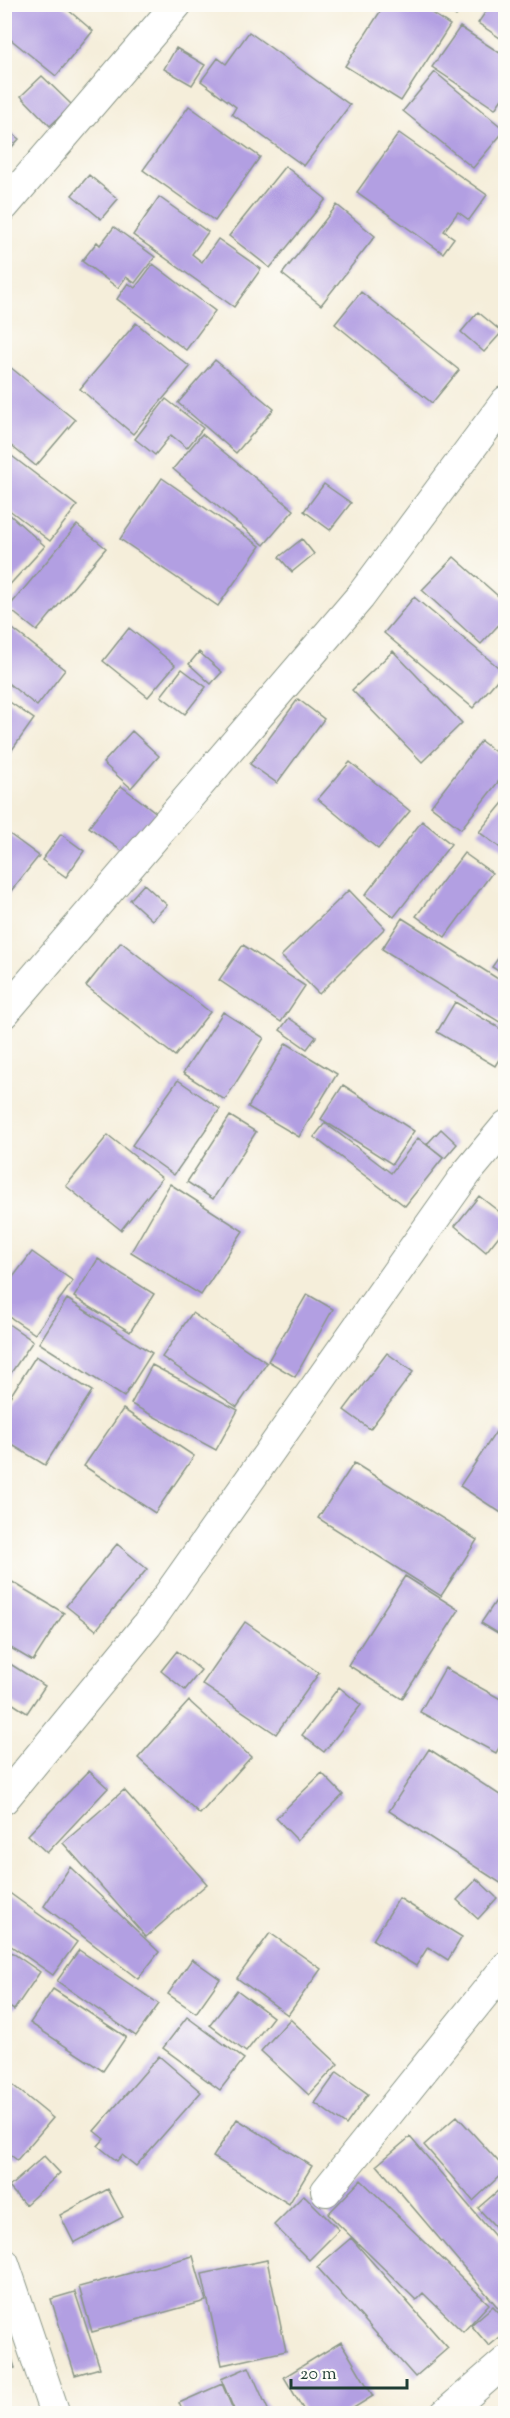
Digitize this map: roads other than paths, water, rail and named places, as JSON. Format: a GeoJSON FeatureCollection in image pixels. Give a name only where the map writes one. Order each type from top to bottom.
{"type":"FeatureCollection","features":[{"type":"Feature","properties":{"kind":"street"},"geometry":{"type":"LineString","coordinates":[[4,206],[177,4]]}},
{"type":"Feature","properties":{"kind":"street"},"geometry":{"type":"LineString","coordinates":[[4,1013],[360,597],[506,401]]}},
{"type":"Feature","properties":{"kind":"street"},"geometry":{"type":"LineString","coordinates":[[4,1800],[147,1624],[465,1174],[506,1126]]}},
{"type":"Feature","properties":{"kind":"street"},"geometry":{"type":"LineString","coordinates":[[326,2191],[506,1967]]}},
{"type":"Feature","properties":{"kind":"street"},"geometry":{"type":"LineString","coordinates":[[4,2263],[55,2414]]}},
{"type":"Feature","properties":{"kind":"street"},"geometry":{"type":"LineString","coordinates":[[445,2414],[506,2361]]}}]}
